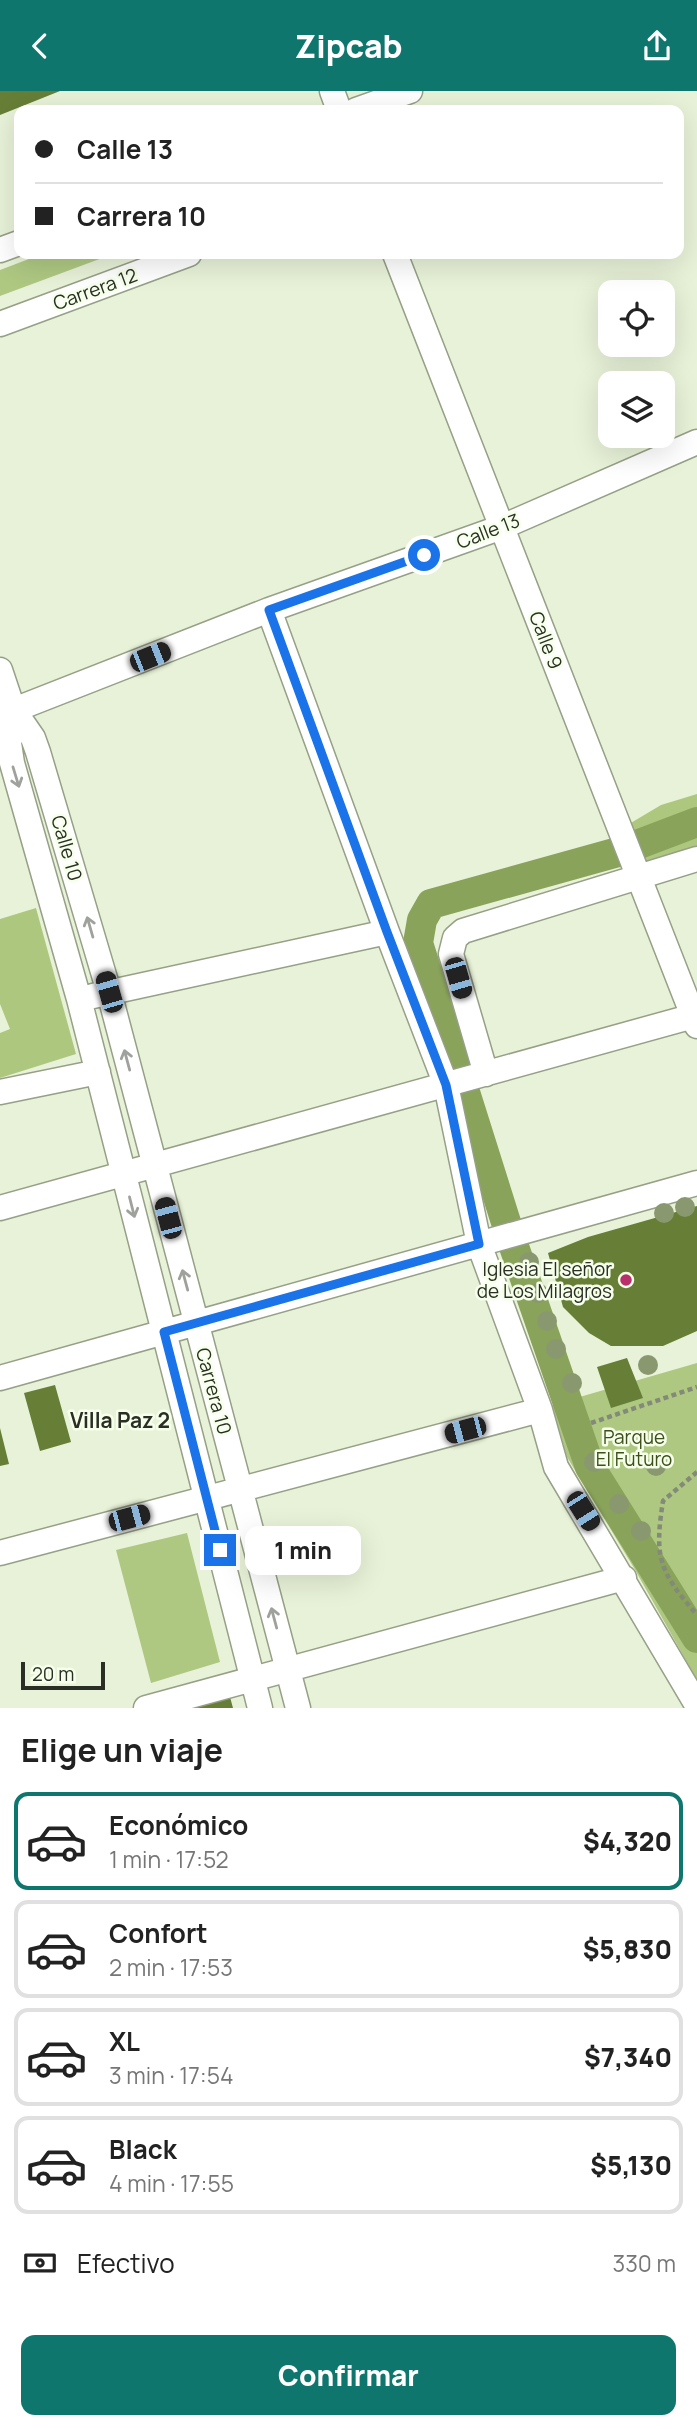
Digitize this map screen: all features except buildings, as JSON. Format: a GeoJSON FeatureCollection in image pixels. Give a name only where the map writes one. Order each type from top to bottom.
{"type":"FeatureCollection","features":[{"type":"Feature","properties":{"kind":"street"},"geometry":{"type":"LineString","coordinates":[[370,105],[410,91]]}},
{"type":"Feature","properties":{"kind":"street","name":"Carrera 12"},"geometry":{"type":"LineString","coordinates":[[0,324],[176,259]]}},
{"type":"Feature","properties":{"kind":"street","name":"Calle 9"},"geometry":{"type":"LineString","coordinates":[[397,259],[636,873],[696,1019]]}},
{"type":"Feature","properties":{"kind":"street","name":"Calle 13"},"geometry":{"type":"LineString","coordinates":[[7,712],[269,610],[502,527],[697,442]]}},
{"type":"Feature","properties":{"kind":"street"},"geometry":{"type":"LineString","coordinates":[[269,610],[446,1085],[479,1244],[540,1410],[556,1467],[697,1705]]}},
{"type":"Feature","properties":{"kind":"street","name":"Calle 10"},"geometry":{"type":"LineString","coordinates":[[0,670],[9,743],[79,999]]}},
{"type":"Feature","properties":{"kind":"street","name":"Calle 10"},"geometry":{"type":"LineString","coordinates":[[7,712],[33,738],[109,992]]}},
{"type":"Feature","properties":{"kind":"street"},"geometry":{"type":"LineString","coordinates":[[27,813],[54,805]]}},
{"type":"Feature","properties":{"kind":"street"},"geometry":{"type":"LineString","coordinates":[[486,1074],[451,954],[455,938],[463,932],[636,873],[697,859]]}},
{"type":"Feature","properties":{"kind":"street"},"geometry":{"type":"LineString","coordinates":[[79,999],[387,932]]}},
{"type":"Feature","properties":{"kind":"street","name":"Carrera 10"},"geometry":{"type":"LineString","coordinates":[[109,992],[298,1708]]}},
{"type":"Feature","properties":{"kind":"street","name":"Carrera 10"},"geometry":{"type":"LineString","coordinates":[[79,999],[260,1708]]}},
{"type":"Feature","properties":{"kind":"street"},"geometry":{"type":"LineString","coordinates":[[0,1208],[696,1019]]}},
{"type":"Feature","properties":{"kind":"street"},"geometry":{"type":"LineString","coordinates":[[0,1092],[97,1072]]}},
{"type":"Feature","properties":{"kind":"street"},"geometry":{"type":"LineString","coordinates":[[0,1378],[697,1182]]}},
{"type":"Feature","properties":{"kind":"street"},"geometry":{"type":"LineString","coordinates":[[0,1552],[540,1410]]}},
{"type":"Feature","properties":{"kind":"street"},"geometry":{"type":"LineString","coordinates":[[145,1708],[624,1578]]}},
{"type":"Feature","properties":{"kind":"path"},"geometry":{"type":"LineString","coordinates":[[591,1423],[697,1387]]}},
{"type":"Feature","properties":{"kind":"path"},"geometry":{"type":"LineString","coordinates":[[697,1472],[663,1501],[657,1553],[677,1591],[697,1615]]}},
{"type":"Feature","properties":{"kind":"green space"},"geometry":{"type":"Polygon","coordinates":[[[29,259],[100,259],[0,296],[0,270],[29,259]]]}},
{"type":"Feature","properties":{"kind":"green space"},"geometry":{"type":"Polygon","coordinates":[[[697,794],[697,848],[633,866],[619,830],[661,805],[697,794]]]}},
{"type":"Feature","properties":{"kind":"green space"},"geometry":{"type":"Polygon","coordinates":[[[36,908],[76,1054],[0,1078],[0,1033],[10,1029],[0,1004],[0,919],[36,908]]]}},
{"type":"Feature","properties":{"kind":"green space","name":"Parque El Futuro"},"geometry":{"type":"Polygon","coordinates":[[[697,1363],[697,1680],[567,1457],[552,1405],[697,1363]]]}},
{"type":"Feature","properties":{"kind":"green space"},"geometry":{"type":"Polygon","coordinates":[[[187,1533],[220,1662],[151,1683],[116,1550],[187,1533]]]}},
{"type":"Feature","properties":{"kind":"waterway"},"geometry":{"type":"LineString","coordinates":[[697,822],[618,852],[431,904],[422,920],[418,943],[510,1235],[590,1467],[697,1638]]}},
{"type":"Feature","properties":{"kind":"place","name":"Iglesia El señor de Los Milagros"},"geometry":{"type":"Point","coordinates":[626,1280]}},
{"type":"Feature","properties":{"kind":"district","name":"Villa Paz 2"},"geometry":{"type":"Point","coordinates":[120,1421]}},
{"type":"Feature","properties":{"kind":"route"},"geometry":{"type":"LineString","coordinates":[[220,1550],[164,1332],[479,1244],[446,1085],[269,610],[424,555]]}}]}
